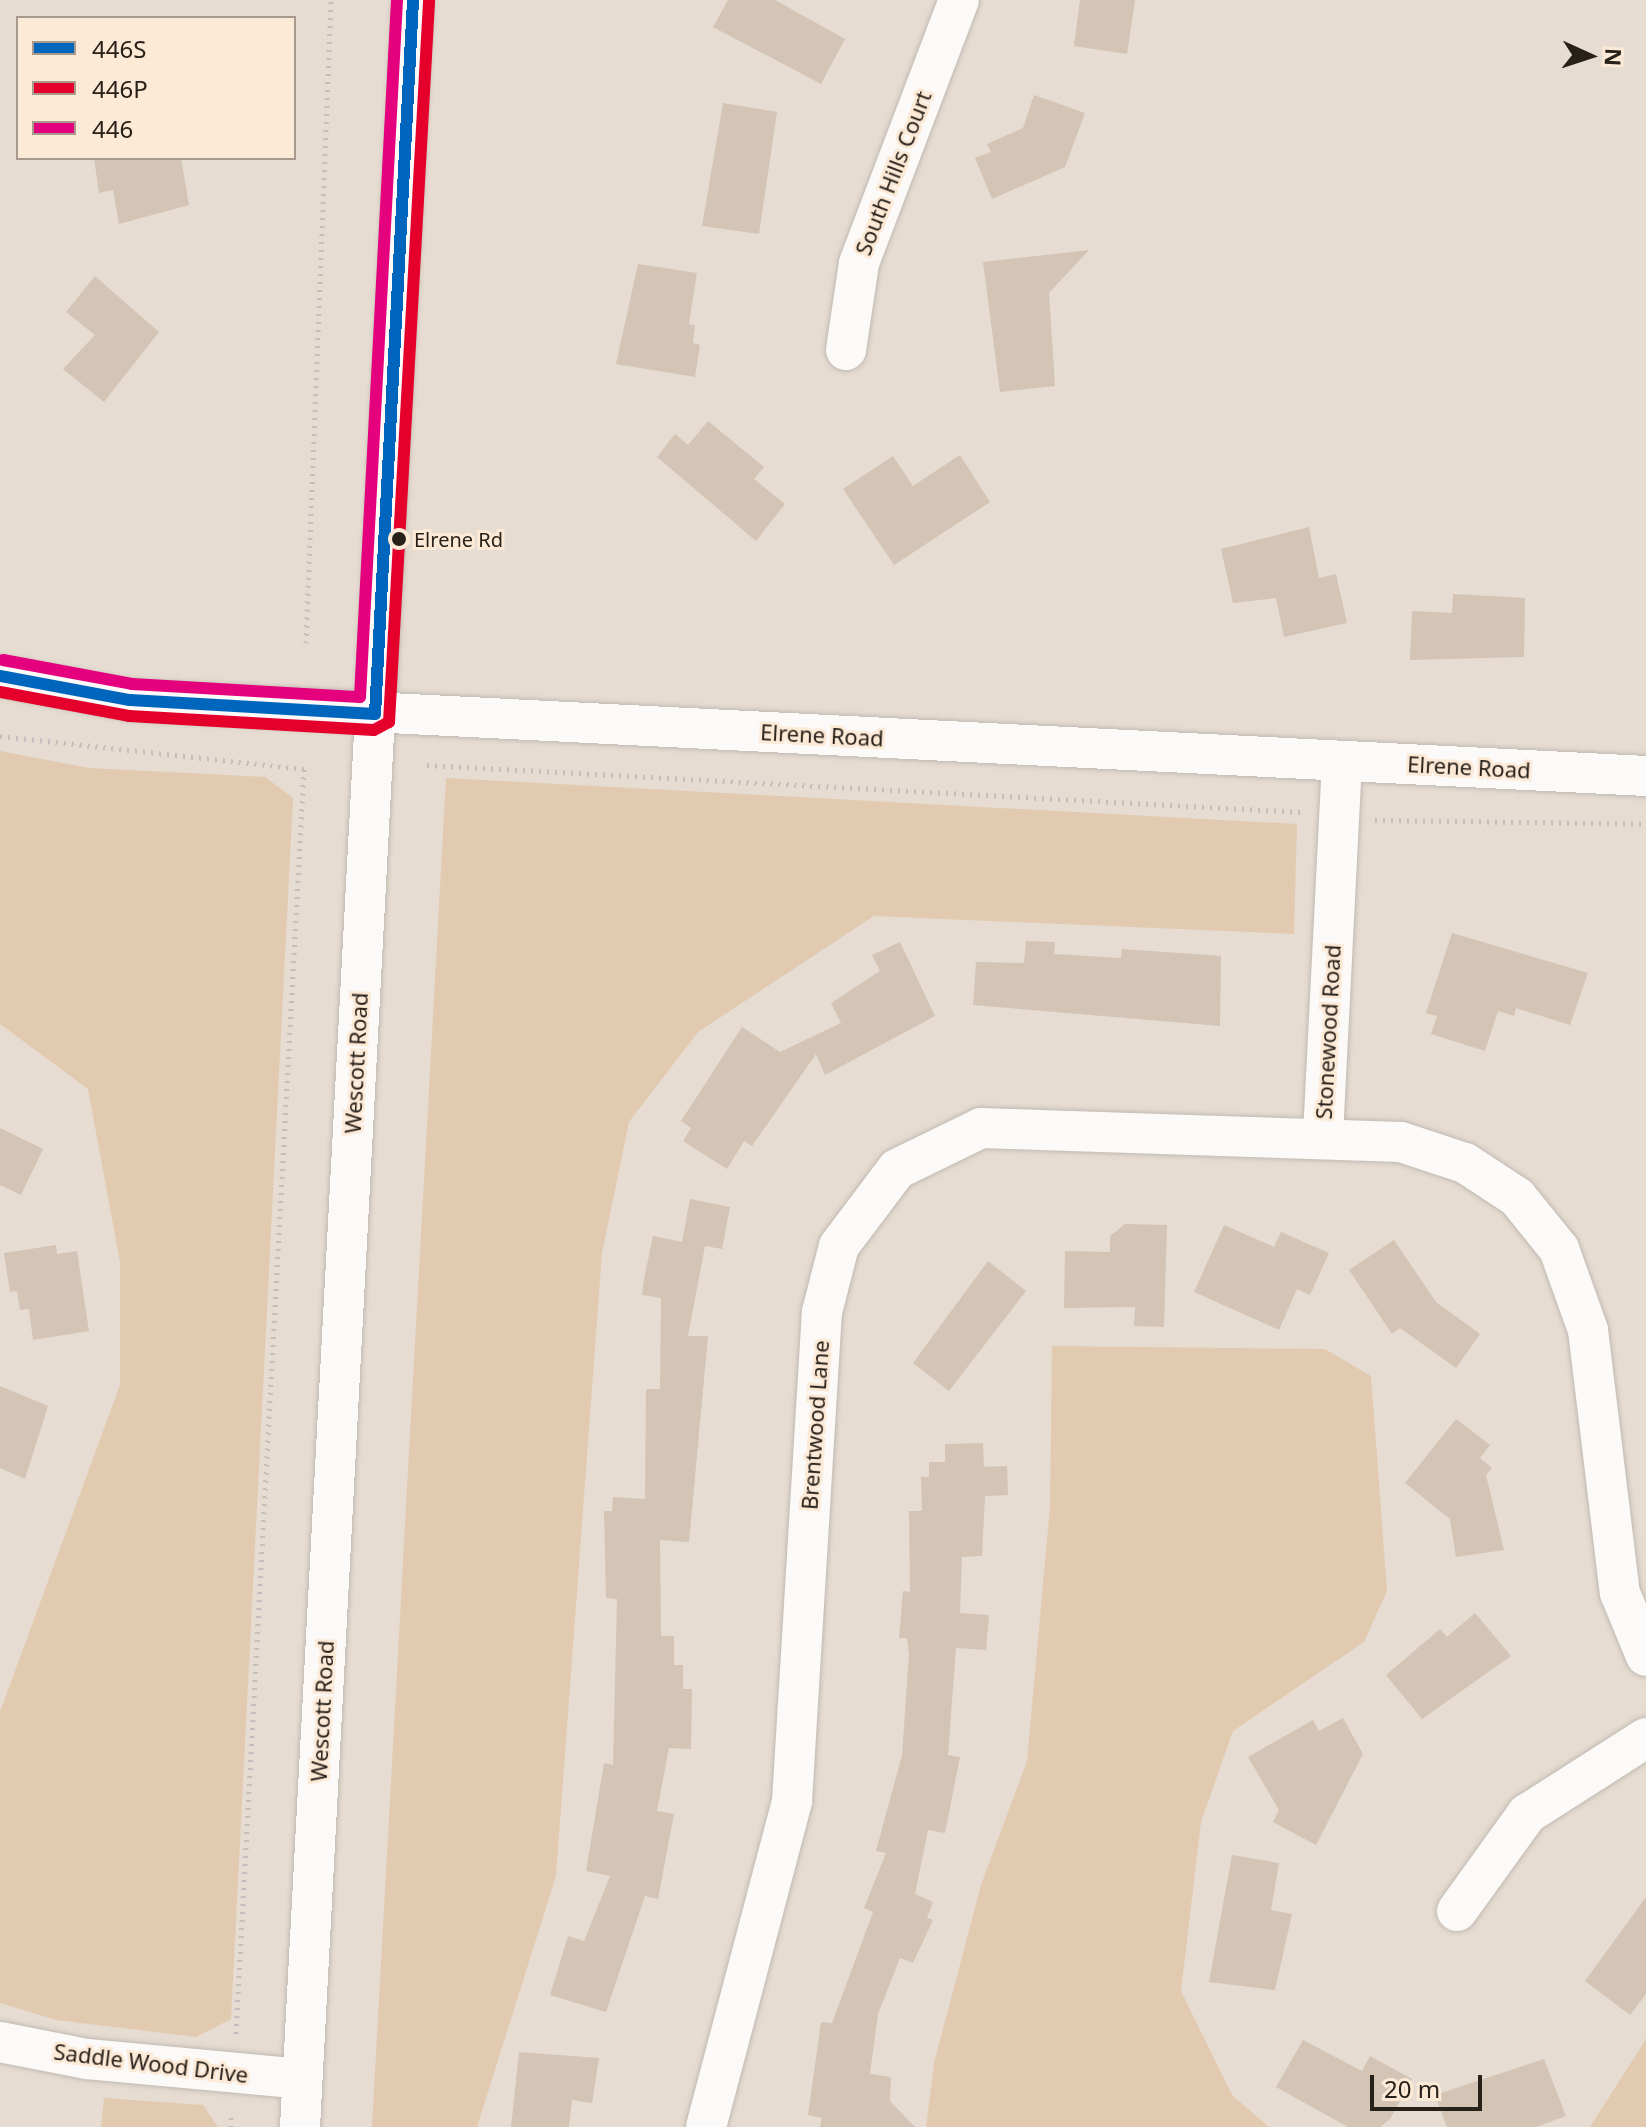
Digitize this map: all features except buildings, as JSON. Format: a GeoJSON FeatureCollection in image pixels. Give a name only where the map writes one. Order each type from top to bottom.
{"type":"FeatureCollection","features":[{"type":"Feature","properties":{"kind":"street","name":"Wescott Road"},"geometry":{"type":"LineString","coordinates":[[300,2127],[413,0]]}},
{"type":"Feature","properties":{"kind":"street","name":"South Hills Court"},"geometry":{"type":"LineString","coordinates":[[846,350],[859,263],[959,0]]}},
{"type":"Feature","properties":{"kind":"street","name":"Elrene Road"},"geometry":{"type":"LineString","coordinates":[[0,676],[130,700],[1646,776]]}},
{"type":"Feature","properties":{"kind":"street","name":"Stonewood Road"},"geometry":{"type":"LineString","coordinates":[[1342,761],[1323,1136],[1401,1142],[1465,1163],[1517,1197],[1559,1249],[1588,1330],[1620,1593],[1646,1656]]}},
{"type":"Feature","properties":{"kind":"street","name":"Brentwood Lane"},"geometry":{"type":"LineString","coordinates":[[706,2127],[792,1801],[822,1312],[839,1246],[897,1169],[981,1128],[1323,1136]]}},
{"type":"Feature","properties":{"kind":"street"},"geometry":{"type":"LineString","coordinates":[[1457,1911],[1527,1814],[1646,1738]]}},
{"type":"Feature","properties":{"kind":"street","name":"Saddle Wood Drive"},"geometry":{"type":"LineString","coordinates":[[0,2042],[233,2075],[302,2079]]}},
{"type":"Feature","properties":{"kind":"path"},"geometry":{"type":"LineString","coordinates":[[306,643],[331,0]]}},
{"type":"Feature","properties":{"kind":"path"},"geometry":{"type":"LineString","coordinates":[[0,736],[304,769],[231,2127]]}},
{"type":"Feature","properties":{"kind":"path"},"geometry":{"type":"LineString","coordinates":[[427,765],[1339,815],[1646,824]]}},
{"type":"Feature","properties":{"kind":"shaded area"},"geometry":{"type":"Polygon","coordinates":[[[0,751],[89,768],[265,777],[293,798],[231,2019],[196,2037],[56,2020],[0,2003],[0,1712],[120,1385],[120,1262],[88,1089],[0,1024],[0,751]]]}},
{"type":"Feature","properties":{"kind":"shaded area"},"geometry":{"type":"Polygon","coordinates":[[[446,778],[1297,824],[1294,934],[874,916],[698,1032],[629,1122],[602,1253],[556,1876],[477,2127],[372,2127],[446,778]]]}},
{"type":"Feature","properties":{"kind":"shaded area"},"geometry":{"type":"Polygon","coordinates":[[[1052,1346],[1325,1349],[1371,1376],[1387,1591],[1364,1642],[1233,1731],[1201,1822],[1181,1991],[1232,2095],[1269,2127],[926,2127],[934,2063],[981,1885],[1027,1761],[1050,1506],[1052,1346]]]}},
{"type":"Feature","properties":{"kind":"shaded area"},"geometry":{"type":"Polygon","coordinates":[[[1646,2039],[1646,2127],[1590,2127],[1646,2039]]]}},
{"type":"Feature","properties":{"kind":"shaded area"},"geometry":{"type":"Polygon","coordinates":[[[104,2098],[203,2105],[218,2127],[101,2127],[104,2098]]]}},
{"type":"Feature","properties":{"kind":"transit line","name":"446"},"geometry":{"type":"LineString","coordinates":[[3,660],[132,684],[360,697],[397,0]]}},
{"type":"Feature","properties":{"kind":"transit line","name":"446S"},"geometry":{"type":"LineString","coordinates":[[0,676],[130,700],[375,714],[413,0]]}},
{"type":"Feature","properties":{"kind":"transit line","name":"446P"},"geometry":{"type":"LineString","coordinates":[[0,692],[129,716],[374,730],[389,722],[429,1]]}},
{"type":"Feature","properties":{"kind":"place","name":"Elrene Rd"},"geometry":{"type":"Point","coordinates":[399,539]}}]}
